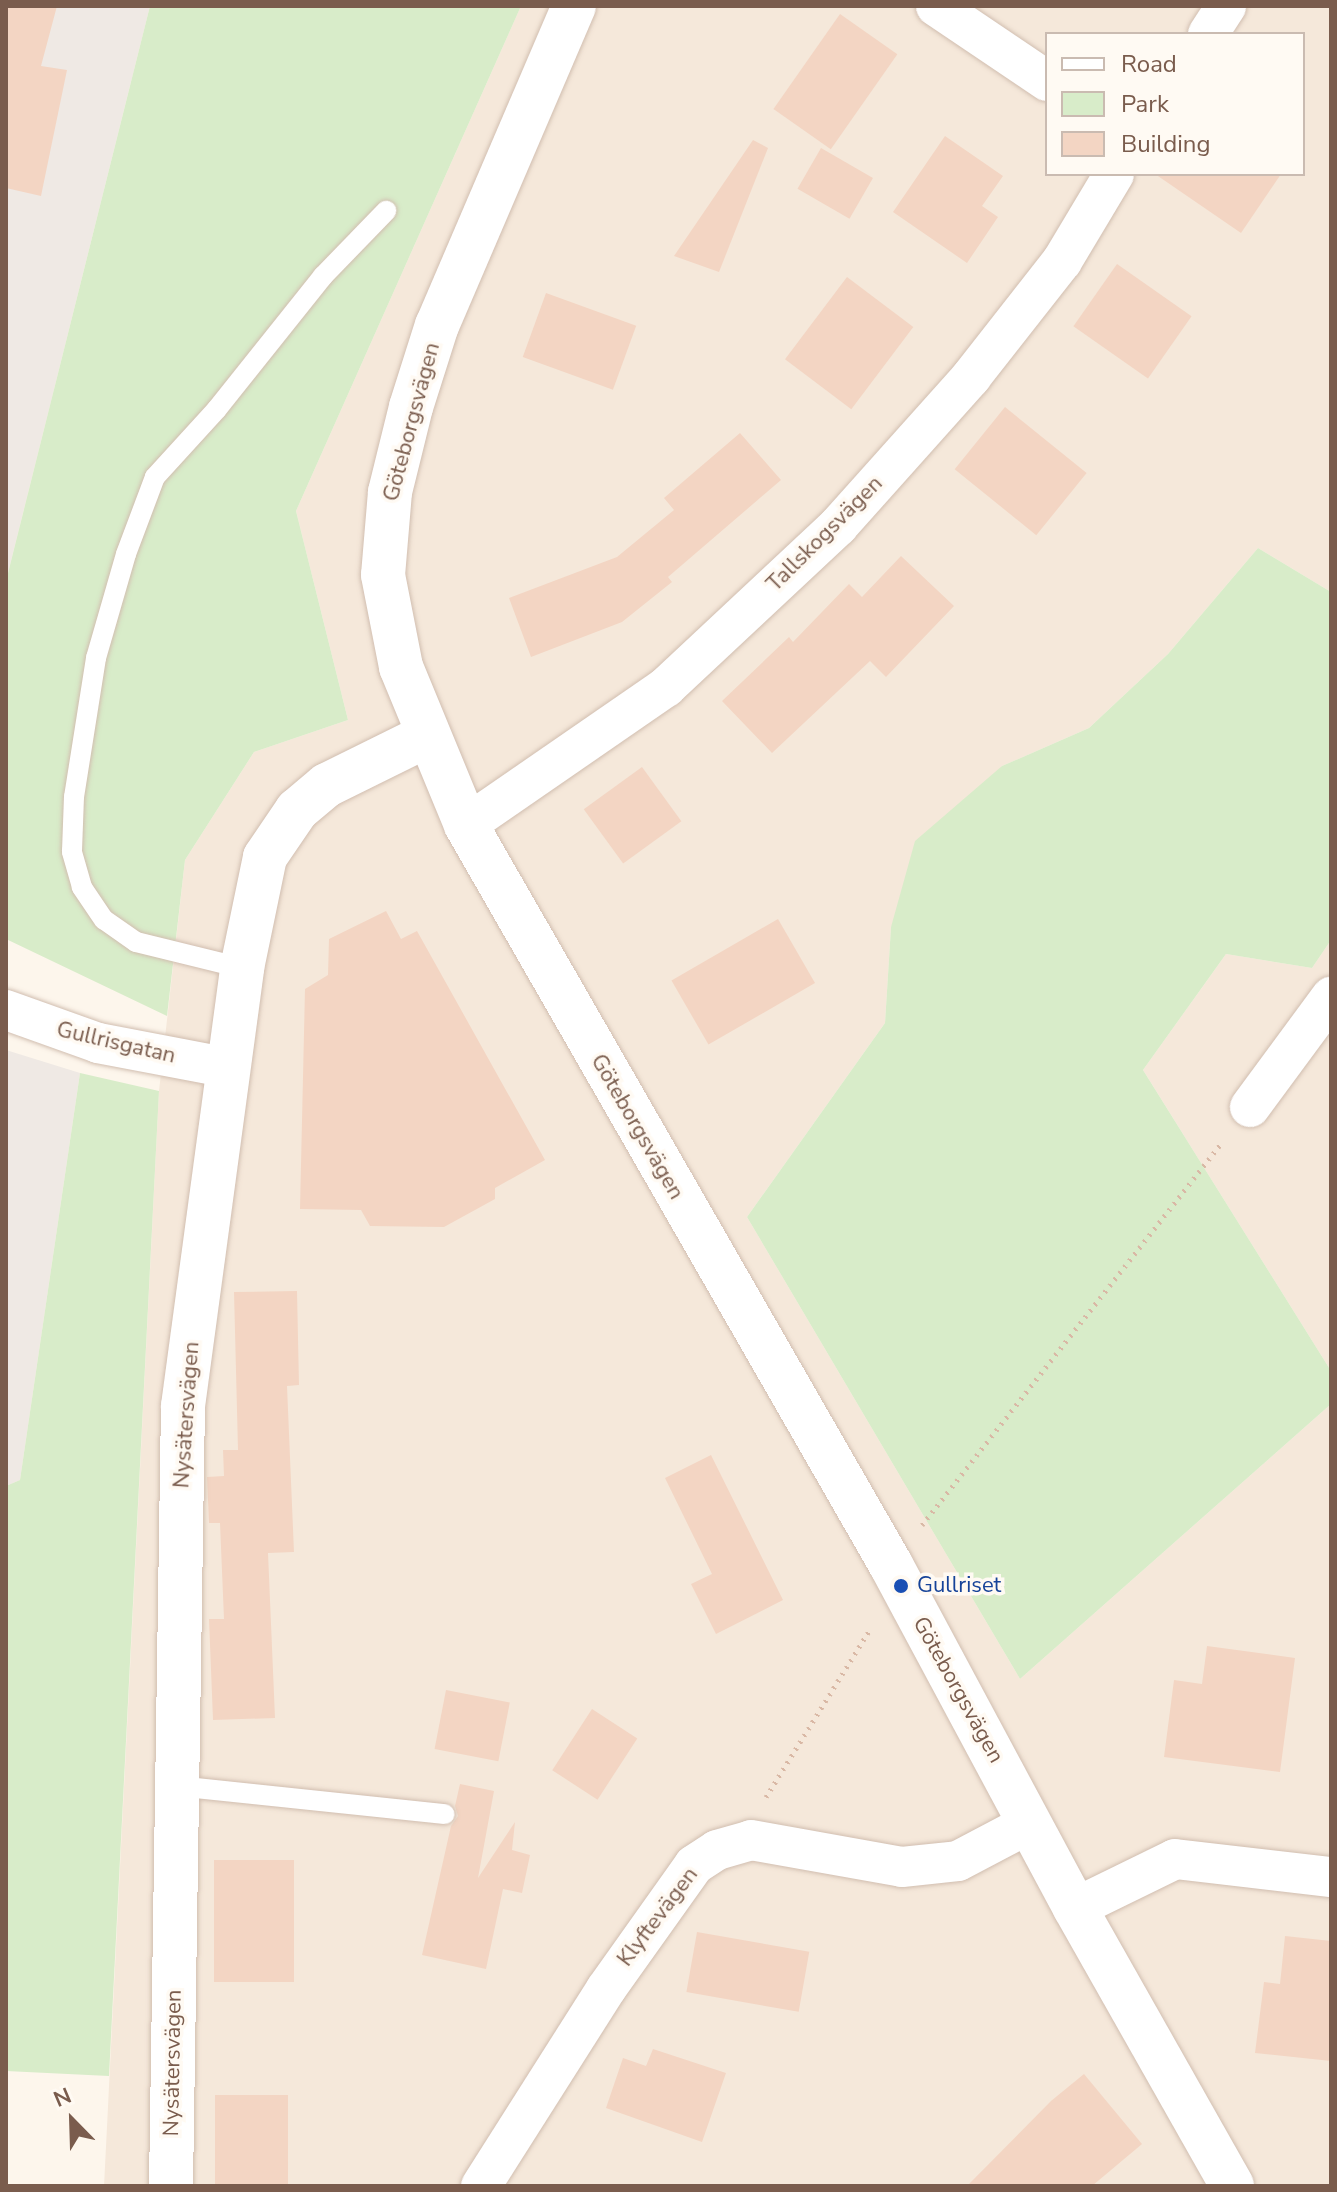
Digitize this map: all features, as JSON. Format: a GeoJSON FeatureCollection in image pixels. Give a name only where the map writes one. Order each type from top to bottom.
{"type":"FeatureCollection","features":[{"type":"Feature","properties":{"kind":"street","name":"Göteborgsvägen"},"geometry":{"type":"LineString","coordinates":[[574,6],[437,325],[411,407],[390,492],[383,575],[401,667],[426,736],[466,825],[891,1565],[1075,1908],[1232,2186]]}},
{"type":"Feature","properties":{"kind":"street"},"geometry":{"type":"LineString","coordinates":[[936,6],[1045,80]]}},
{"type":"Feature","properties":{"kind":"street"},"geometry":{"type":"LineString","coordinates":[[1209,32],[1226,6]]}},
{"type":"Feature","properties":{"kind":"street","name":"Tallskogsvägen"},"geometry":{"type":"LineString","coordinates":[[466,825],[666,687],[838,526],[971,377],[1062,261],[1113,176]]}},
{"type":"Feature","properties":{"kind":"street","name":"Nysätersvägen"},"geometry":{"type":"LineString","coordinates":[[171,2186],[183,1406],[242,968],[265,857],[297,810],[327,785],[426,736]]}},
{"type":"Feature","properties":{"kind":"street"},"geometry":{"type":"LineString","coordinates":[[1250,1107],[1331,997]]}},
{"type":"Feature","properties":{"kind":"street","name":"Gullrisgatan"},"geometry":{"type":"LineString","coordinates":[[6,1010],[18,1018],[98,1043],[229,1068]]}},
{"type":"Feature","properties":{"kind":"street","name":"Klyftevägen"},"geometry":{"type":"LineString","coordinates":[[481,2186],[667,1898],[694,1865],[717,1850],[751,1840],[902,1867],[958,1861],[1030,1823]]}},
{"type":"Feature","properties":{"kind":"street"},"geometry":{"type":"LineString","coordinates":[[1075,1908],[1175,1859],[1331,1877]]}},
{"type":"Feature","properties":{"kind":"lane"},"geometry":{"type":"LineString","coordinates":[[242,968],[136,942],[104,920],[82,887],[72,851],[74,797],[96,658],[126,554],[155,477],[217,409],[323,276],[386,211]]}},
{"type":"Feature","properties":{"kind":"lane"},"geometry":{"type":"LineString","coordinates":[[177,1786],[445,1814]]}},
{"type":"Feature","properties":{"kind":"path"},"geometry":{"type":"LineString","coordinates":[[891,1565],[1250,1107]]}},
{"type":"Feature","properties":{"kind":"path"},"geometry":{"type":"LineString","coordinates":[[751,1840],[763,1802],[864,1636],[877,1621]]}},
{"type":"Feature","properties":{"kind":"shaded area"},"geometry":{"type":"Polygon","coordinates":[[[6,6],[150,6],[6,581],[6,6]]]}},
{"type":"Feature","properties":{"kind":"shaded area"},"geometry":{"type":"Polygon","coordinates":[[[521,6],[1331,6],[1331,592],[1258,548],[1168,654],[1089,728],[1002,766],[891,927],[885,1023],[747,1217],[1020,1679],[1331,1404],[1331,2186],[104,2186],[159,1091],[185,860],[254,752],[348,720],[296,511],[521,6]]]}},
{"type":"Feature","properties":{"kind":"shaded area"},"geometry":{"type":"Polygon","coordinates":[[[1331,940],[1331,1371],[1143,1070],[1226,954],[1312,968],[1331,940]]]}},
{"type":"Feature","properties":{"kind":"shaded area"},"geometry":{"type":"Polygon","coordinates":[[[6,1050],[80,1073],[20,1480],[6,1486],[6,1050]]]}},
{"type":"Feature","properties":{"kind":"green space"},"geometry":{"type":"Polygon","coordinates":[[[150,6],[521,6],[296,511],[348,720],[254,752],[185,860],[167,1016],[6,939],[6,581],[150,6]]]}},
{"type":"Feature","properties":{"kind":"green space"},"geometry":{"type":"Polygon","coordinates":[[[1258,548],[1331,592],[1331,940],[1312,968],[1226,954],[1143,1070],[1331,1371],[1331,1404],[1020,1679],[747,1217],[885,1023],[891,927],[915,841],[1002,766],[1089,728],[1168,654],[1258,548]]]}},
{"type":"Feature","properties":{"kind":"green space"},"geometry":{"type":"Polygon","coordinates":[[[80,1073],[159,1091],[109,2076],[6,2071],[6,1486],[20,1480],[80,1073]]]}},
{"type":"Feature","properties":{"kind":"building"},"geometry":{"type":"Polygon","coordinates":[[[6,6],[57,6],[41,66],[67,70],[41,196],[6,188],[6,6]]]}},
{"type":"Feature","properties":{"kind":"building"},"geometry":{"type":"Polygon","coordinates":[[[840,14],[897,54],[831,149],[773,109],[840,14]]]}},
{"type":"Feature","properties":{"kind":"building"},"geometry":{"type":"Polygon","coordinates":[[[945,136],[1003,176],[982,206],[998,217],[967,263],[893,212],[945,136]]]}},
{"type":"Feature","properties":{"kind":"building"},"geometry":{"type":"Polygon","coordinates":[[[753,140],[768,148],[719,272],[674,256],[753,140]]]}},
{"type":"Feature","properties":{"kind":"building"},"geometry":{"type":"Polygon","coordinates":[[[821,148],[873,178],[849,219],[798,189],[821,148]]]}},
{"type":"Feature","properties":{"kind":"building"},"geometry":{"type":"Polygon","coordinates":[[[1158,176],[1280,176],[1241,233],[1158,176]]]}},
{"type":"Feature","properties":{"kind":"building"},"geometry":{"type":"Polygon","coordinates":[[[1117,264],[1192,316],[1148,378],[1073,326],[1117,264]]]}},
{"type":"Feature","properties":{"kind":"building"},"geometry":{"type":"Polygon","coordinates":[[[847,277],[913,327],[851,409],[785,359],[847,277]]]}},
{"type":"Feature","properties":{"kind":"building"},"geometry":{"type":"Polygon","coordinates":[[[546,293],[636,326],[613,390],[523,357],[546,293]]]}},
{"type":"Feature","properties":{"kind":"building"},"geometry":{"type":"Polygon","coordinates":[[[1005,407],[1087,473],[1036,535],[955,469],[1005,407]]]}},
{"type":"Feature","properties":{"kind":"building"},"geometry":{"type":"Polygon","coordinates":[[[740,433],[781,480],[668,577],[672,582],[622,622],[531,657],[509,598],[617,557],[674,510],[664,498],[740,433]]]}},
{"type":"Feature","properties":{"kind":"building"},"geometry":{"type":"Polygon","coordinates":[[[901,556],[954,606],[886,677],[870,661],[772,753],[722,701],[789,637],[793,642],[849,584],[862,597],[901,556]]]}},
{"type":"Feature","properties":{"kind":"building"},"geometry":{"type":"Polygon","coordinates":[[[642,767],[681,821],[623,864],[584,809],[642,767]]]}},
{"type":"Feature","properties":{"kind":"building"},"geometry":{"type":"Polygon","coordinates":[[[386,911],[401,939],[417,931],[545,1160],[495,1188],[495,1199],[444,1227],[370,1226],[361,1210],[300,1209],[305,989],[328,975],[329,939],[386,911]]]}},
{"type":"Feature","properties":{"kind":"building"},"geometry":{"type":"Polygon","coordinates":[[[778,919],[815,983],[708,1045],[671,980],[778,919]]]}},
{"type":"Feature","properties":{"kind":"building"},"geometry":{"type":"Polygon","coordinates":[[[297,1291],[299,1385],[287,1386],[294,1552],[268,1553],[275,1718],[213,1720],[209,1619],[224,1619],[220,1523],[209,1523],[207,1477],[224,1476],[223,1450],[238,1450],[234,1292],[297,1291]]]}},
{"type":"Feature","properties":{"kind":"building"},"geometry":{"type":"Polygon","coordinates":[[[711,1455],[783,1600],[716,1634],[691,1584],[712,1574],[665,1478],[711,1455]]]}},
{"type":"Feature","properties":{"kind":"building"},"geometry":{"type":"Polygon","coordinates":[[[1207,1646],[1295,1658],[1280,1772],[1164,1757],[1174,1680],[1202,1684],[1207,1646]]]}},
{"type":"Feature","properties":{"kind":"building"},"geometry":{"type":"Polygon","coordinates":[[[446,1690],[510,1702],[498,1761],[435,1749],[446,1690]]]}},
{"type":"Feature","properties":{"kind":"building"},"geometry":{"type":"Polygon","coordinates":[[[592,1709],[637,1738],[598,1800],[552,1770],[592,1709]]]}},
{"type":"Feature","properties":{"kind":"building"},"geometry":{"type":"Polygon","coordinates":[[[460,1784],[494,1791],[478,1878],[515,1822],[512,1850],[530,1855],[522,1893],[503,1889],[486,1969],[422,1955],[451,1826],[458,1816],[455,1806],[460,1784]]]}},
{"type":"Feature","properties":{"kind":"building"},"geometry":{"type":"Polygon","coordinates":[[[214,1860],[294,1860],[294,1982],[214,1982],[214,1860]]]}},
{"type":"Feature","properties":{"kind":"building"},"geometry":{"type":"Polygon","coordinates":[[[697,1932],[809,1952],[799,2012],[686,1992],[697,1932]]]}},
{"type":"Feature","properties":{"kind":"building"},"geometry":{"type":"Polygon","coordinates":[[[1285,1936],[1331,1941],[1331,2061],[1255,2053],[1264,1982],[1280,1984],[1285,1936]]]}},
{"type":"Feature","properties":{"kind":"building"},"geometry":{"type":"Polygon","coordinates":[[[653,2049],[726,2073],[702,2142],[606,2108],[623,2058],[646,2066],[653,2049]]]}},
{"type":"Feature","properties":{"kind":"building"},"geometry":{"type":"Polygon","coordinates":[[[1084,2074],[1142,2144],[1092,2186],[967,2186],[1051,2101],[1084,2074]]]}},
{"type":"Feature","properties":{"kind":"building"},"geometry":{"type":"Polygon","coordinates":[[[215,2095],[288,2095],[288,2186],[215,2186],[215,2095]]]}},
{"type":"Feature","properties":{"kind":"place","name":"Gullriset"},"geometry":{"type":"Point","coordinates":[901,1586]}}]}
